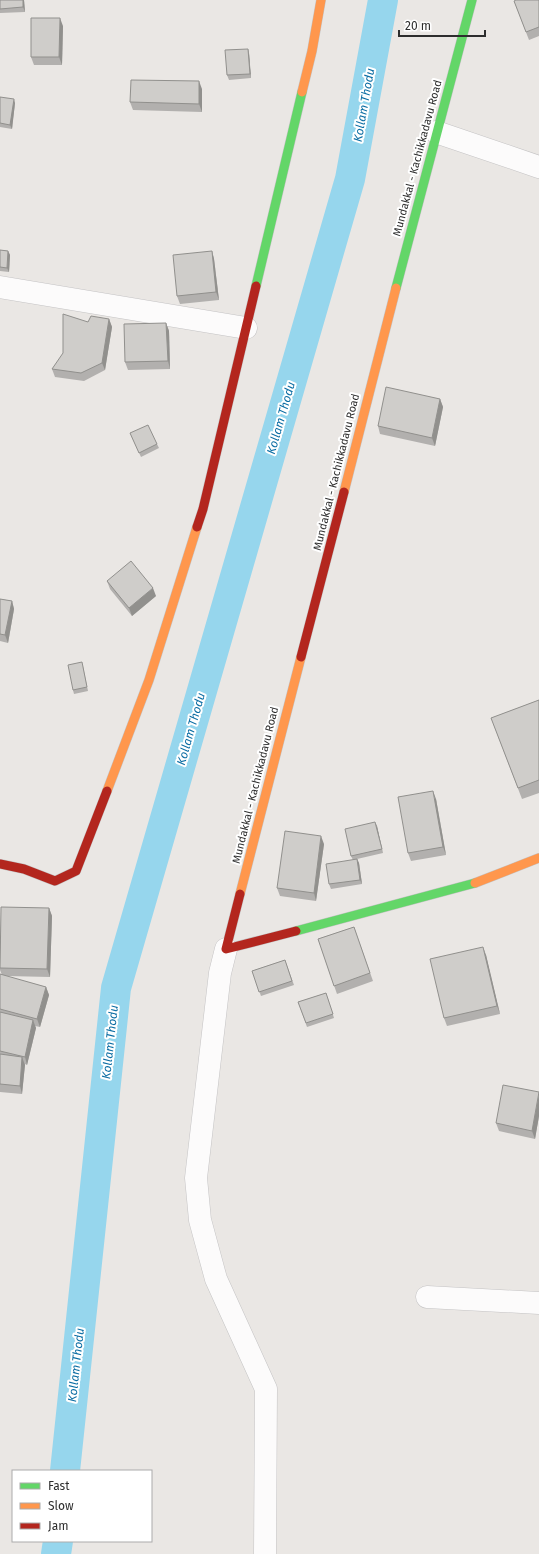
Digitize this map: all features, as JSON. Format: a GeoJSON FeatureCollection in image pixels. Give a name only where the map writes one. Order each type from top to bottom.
{"type":"FeatureCollection","features":[{"type":"Feature","properties":{"kind":"street"},"geometry":{"type":"LineString","coordinates":[[0,864],[24,869],[55,881],[76,871],[149,680],[203,509],[312,51],[321,0]]}},
{"type":"Feature","properties":{"kind":"street","name":"Mundakkal - Kachikkadavu Road"},"geometry":{"type":"LineString","coordinates":[[226,950],[436,132],[472,0]]}},
{"type":"Feature","properties":{"kind":"street"},"geometry":{"type":"LineString","coordinates":[[436,132],[539,167]]}},
{"type":"Feature","properties":{"kind":"street"},"geometry":{"type":"LineString","coordinates":[[0,287],[246,328]]}},
{"type":"Feature","properties":{"kind":"street"},"geometry":{"type":"LineString","coordinates":[[265,1554],[266,1389],[216,1279],[200,1220],[196,1178],[220,973],[226,950],[469,885],[539,858]]}},
{"type":"Feature","properties":{"kind":"street"},"geometry":{"type":"LineString","coordinates":[[427,1296],[539,1303]]}},
{"type":"Feature","properties":{"kind":"building"},"geometry":{"type":"Polygon","coordinates":[[[0,0],[23,0],[23,7],[0,9],[0,0]]]}},
{"type":"Feature","properties":{"kind":"building"},"geometry":{"type":"Polygon","coordinates":[[[539,0],[539,27],[526,32],[514,1],[539,0]]]}},
{"type":"Feature","properties":{"kind":"building"},"geometry":{"type":"Polygon","coordinates":[[[31,18],[60,18],[59,57],[31,57],[31,18]]]}},
{"type":"Feature","properties":{"kind":"building"},"geometry":{"type":"Polygon","coordinates":[[[248,49],[250,74],[227,75],[225,50],[248,49]]]}},
{"type":"Feature","properties":{"kind":"building"},"geometry":{"type":"Polygon","coordinates":[[[131,80],[199,81],[199,104],[130,102],[131,80]]]}},
{"type":"Feature","properties":{"kind":"building"},"geometry":{"type":"Polygon","coordinates":[[[0,97],[14,99],[10,125],[0,123],[0,97]]]}},
{"type":"Feature","properties":{"kind":"building"},"geometry":{"type":"Polygon","coordinates":[[[0,250],[8,251],[7,268],[0,267],[0,250]]]}},
{"type":"Feature","properties":{"kind":"building"},"geometry":{"type":"Polygon","coordinates":[[[212,251],[216,292],[177,296],[173,255],[212,251]]]}},
{"type":"Feature","properties":{"kind":"building"},"geometry":{"type":"Polygon","coordinates":[[[63,314],[88,322],[91,316],[109,319],[102,363],[81,373],[52,369],[63,353],[63,314]]]}},
{"type":"Feature","properties":{"kind":"building"},"geometry":{"type":"Polygon","coordinates":[[[166,323],[168,361],[125,362],[124,324],[166,323]]]}},
{"type":"Feature","properties":{"kind":"building"},"geometry":{"type":"Polygon","coordinates":[[[386,387],[440,399],[432,438],[378,426],[386,387]]]}},
{"type":"Feature","properties":{"kind":"building"},"geometry":{"type":"Polygon","coordinates":[[[148,425],[157,444],[139,453],[130,433],[148,425]]]}},
{"type":"Feature","properties":{"kind":"building"},"geometry":{"type":"Polygon","coordinates":[[[131,561],[153,588],[129,608],[107,581],[131,561]]]}},
{"type":"Feature","properties":{"kind":"building"},"geometry":{"type":"Polygon","coordinates":[[[0,599],[12,601],[5,635],[0,634],[0,599]]]}},
{"type":"Feature","properties":{"kind":"building"},"geometry":{"type":"Polygon","coordinates":[[[82,662],[87,687],[73,690],[68,665],[82,662]]]}},
{"type":"Feature","properties":{"kind":"building"},"geometry":{"type":"Polygon","coordinates":[[[539,700],[539,780],[518,788],[491,718],[539,700]]]}},
{"type":"Feature","properties":{"kind":"building"},"geometry":{"type":"Polygon","coordinates":[[[433,791],[443,847],[408,853],[398,797],[433,791]]]}},
{"type":"Feature","properties":{"kind":"building"},"geometry":{"type":"Polygon","coordinates":[[[375,822],[382,849],[351,856],[345,829],[375,822]]]}},
{"type":"Feature","properties":{"kind":"building"},"geometry":{"type":"Polygon","coordinates":[[[285,831],[321,836],[314,893],[277,888],[285,831]]]}},
{"type":"Feature","properties":{"kind":"building"},"geometry":{"type":"Polygon","coordinates":[[[357,859],[360,880],[329,884],[326,864],[357,859]]]}},
{"type":"Feature","properties":{"kind":"building"},"geometry":{"type":"Polygon","coordinates":[[[1,907],[49,908],[47,969],[0,968],[1,907]]]}},
{"type":"Feature","properties":{"kind":"building"},"geometry":{"type":"Polygon","coordinates":[[[354,927],[370,973],[334,986],[318,939],[354,927]]]}},
{"type":"Feature","properties":{"kind":"building"},"geometry":{"type":"Polygon","coordinates":[[[483,947],[497,1006],[444,1018],[430,959],[483,947]]]}},
{"type":"Feature","properties":{"kind":"building"},"geometry":{"type":"Polygon","coordinates":[[[285,960],[292,981],[259,992],[252,971],[285,960]]]}},
{"type":"Feature","properties":{"kind":"building"},"geometry":{"type":"Polygon","coordinates":[[[0,974],[46,987],[37,1019],[0,1009],[0,974]]]}},
{"type":"Feature","properties":{"kind":"building"},"geometry":{"type":"Polygon","coordinates":[[[326,993],[333,1014],[306,1023],[298,1002],[326,993]]]}},
{"type":"Feature","properties":{"kind":"building"},"geometry":{"type":"Polygon","coordinates":[[[0,1012],[33,1020],[25,1057],[0,1051],[0,1012]]]}},
{"type":"Feature","properties":{"kind":"building"},"geometry":{"type":"Polygon","coordinates":[[[0,1054],[22,1057],[20,1086],[0,1084],[0,1054]]]}},
{"type":"Feature","properties":{"kind":"building"},"geometry":{"type":"Polygon","coordinates":[[[503,1085],[539,1092],[532,1131],[496,1123],[503,1085]]]}},
{"type":"Feature","properties":{"kind":"waterway","name":"Kollam Thodu"},"geometry":{"type":"LineString","coordinates":[[65,1470],[116,988],[350,179],[383,0]]}},
{"type":"Feature","properties":{"kind":"waterway","name":"Kollam Thodu"},"geometry":{"type":"LineString","coordinates":[[56,1554],[58,1542]]}},
{"type":"Feature","properties":{"kind":"traffic: fast"},"geometry":{"type":"LineString","coordinates":[[396,288],[472,0]]}},
{"type":"Feature","properties":{"kind":"traffic: fast"},"geometry":{"type":"LineString","coordinates":[[256,286],[302,92]]}},
{"type":"Feature","properties":{"kind":"traffic: fast"},"geometry":{"type":"LineString","coordinates":[[296,931],[475,883]]}},
{"type":"Feature","properties":{"kind":"traffic: slow"},"geometry":{"type":"LineString","coordinates":[[302,92],[312,51],[321,0]]}},
{"type":"Feature","properties":{"kind":"traffic: slow"},"geometry":{"type":"LineString","coordinates":[[344,492],[396,288]]}},
{"type":"Feature","properties":{"kind":"traffic: slow"},"geometry":{"type":"LineString","coordinates":[[107,791],[149,680],[197,527]]}},
{"type":"Feature","properties":{"kind":"traffic: slow"},"geometry":{"type":"LineString","coordinates":[[240,894],[301,657]]}},
{"type":"Feature","properties":{"kind":"traffic: slow"},"geometry":{"type":"LineString","coordinates":[[475,883],[539,858]]}},
{"type":"Feature","properties":{"kind":"traffic: jam"},"geometry":{"type":"LineString","coordinates":[[197,527],[203,509],[256,286]]}},
{"type":"Feature","properties":{"kind":"traffic: jam"},"geometry":{"type":"LineString","coordinates":[[301,657],[344,492]]}},
{"type":"Feature","properties":{"kind":"traffic: jam"},"geometry":{"type":"LineString","coordinates":[[0,864],[24,869],[55,881],[76,871],[107,791]]}},
{"type":"Feature","properties":{"kind":"traffic: jam"},"geometry":{"type":"LineString","coordinates":[[240,894],[226,949],[296,931]]}}]}
